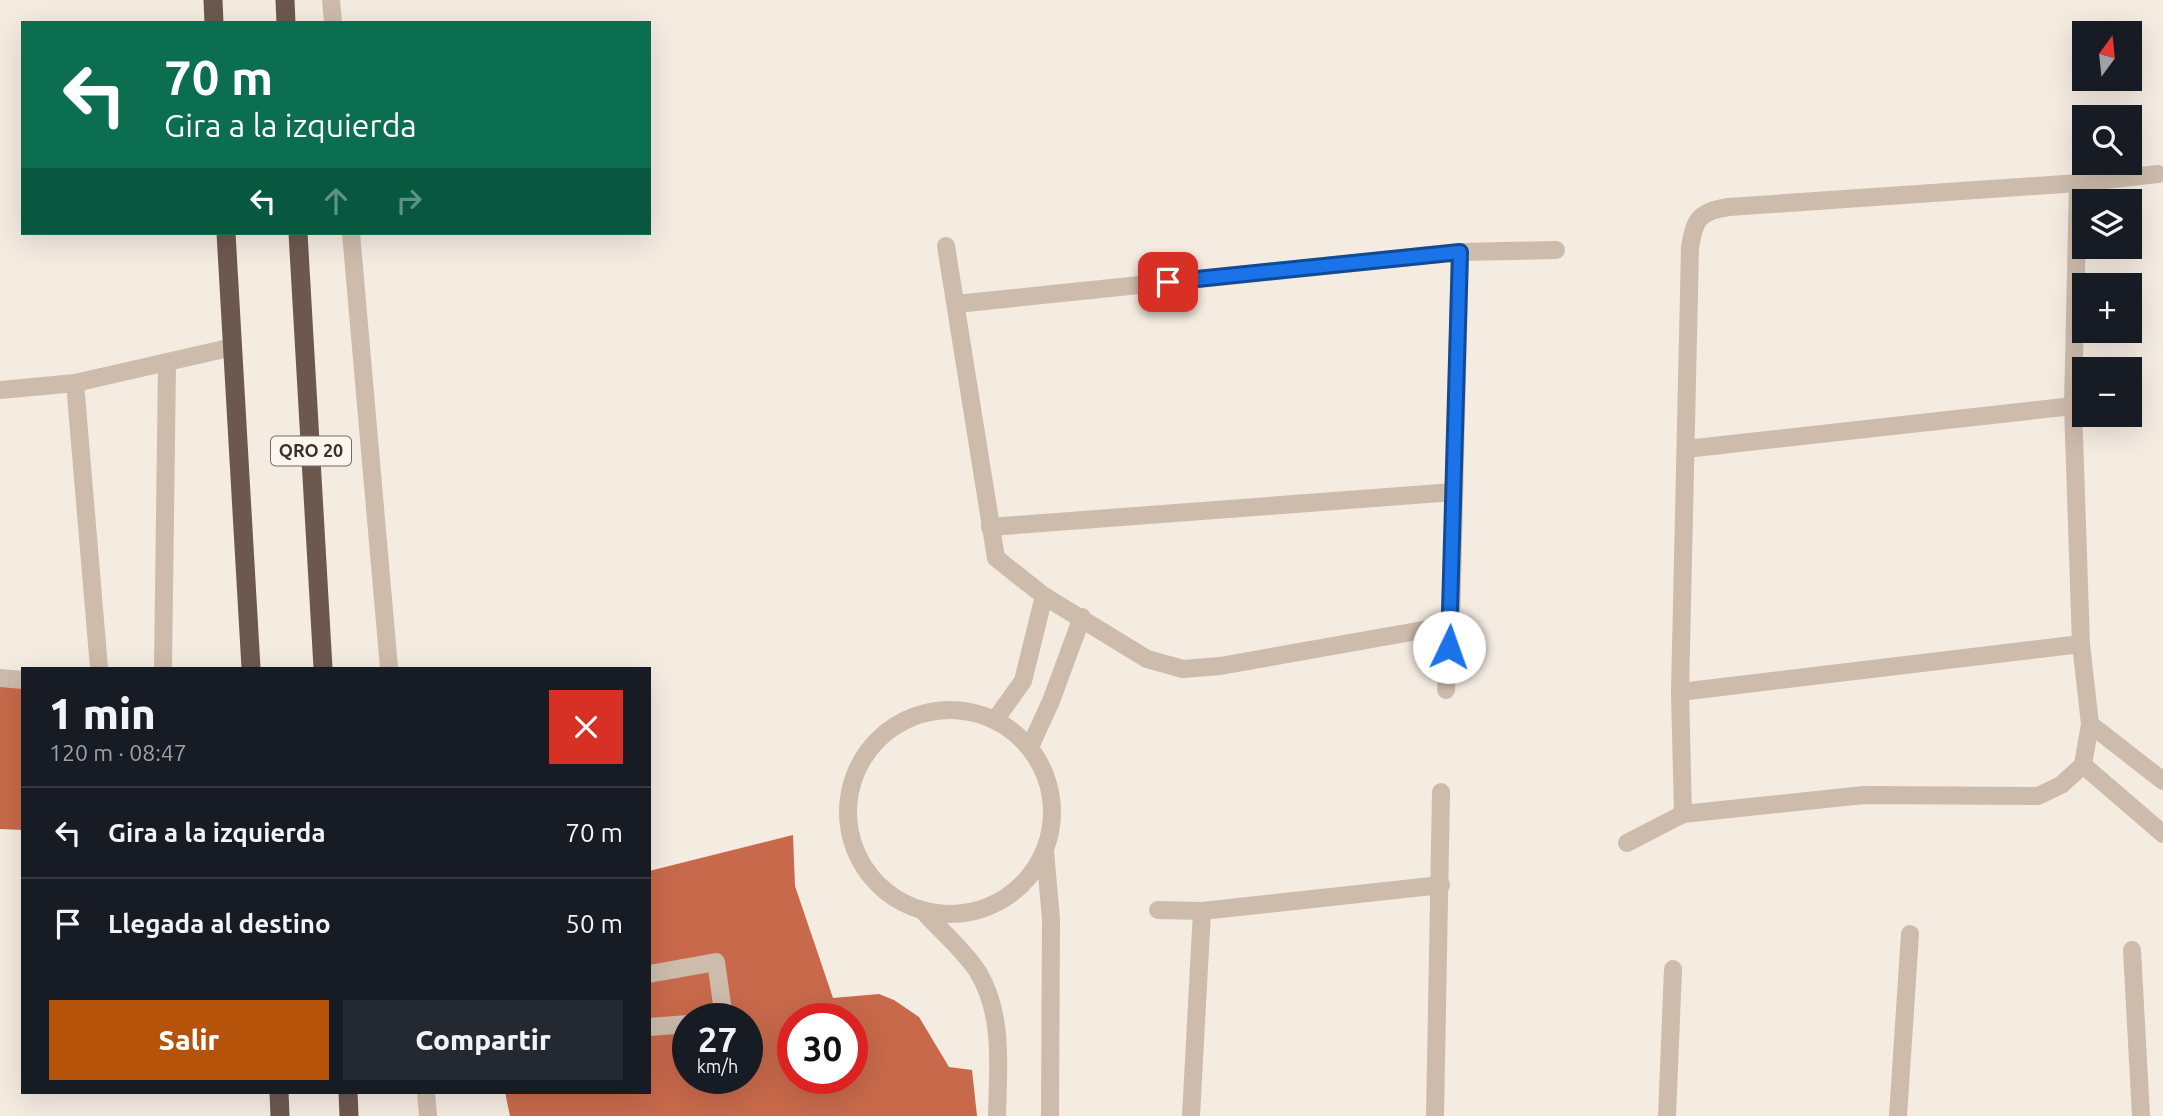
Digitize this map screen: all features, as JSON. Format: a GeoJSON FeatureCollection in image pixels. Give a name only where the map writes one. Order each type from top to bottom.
{"type":"FeatureCollection","features":[{"type":"Feature","properties":{"kind":"highway"},"geometry":{"type":"LineString","coordinates":[[213,0],[214,21]]}},
{"type":"Feature","properties":{"kind":"highway"},"geometry":{"type":"LineString","coordinates":[[285,0],[286,21]]}},
{"type":"Feature","properties":{"kind":"highway"},"geometry":{"type":"LineString","coordinates":[[226,235],[251,667]]}},
{"type":"Feature","properties":{"kind":"highway","name":"QRO 20"},"geometry":{"type":"LineString","coordinates":[[298,235],[323,667]]}},
{"type":"Feature","properties":{"kind":"highway"},"geometry":{"type":"LineString","coordinates":[[279,1094],[280,1116]]}},
{"type":"Feature","properties":{"kind":"highway"},"geometry":{"type":"LineString","coordinates":[[348,1094],[349,1116]]}},
{"type":"Feature","properties":{"kind":"street"},"geometry":{"type":"LineString","coordinates":[[331,0],[333,21]]}},
{"type":"Feature","properties":{"kind":"street"},"geometry":{"type":"LineString","coordinates":[[1683,814],[1680,692],[1690,248],[1693,230],[1701,215],[1728,207],[2078,183],[2158,174]]}},
{"type":"Feature","properties":{"kind":"street"},"geometry":{"type":"LineString","coordinates":[[2074,357],[2078,183]]}},
{"type":"Feature","properties":{"kind":"street"},"geometry":{"type":"LineString","coordinates":[[351,235],[389,667]]}},
{"type":"Feature","properties":{"kind":"street"},"geometry":{"type":"LineString","coordinates":[[946,246],[996,558],[1044,596],[1147,659],[1183,669],[1220,666],[1451,625]]}},
{"type":"Feature","properties":{"kind":"street"},"geometry":{"type":"LineString","coordinates":[[956,304],[1460,252],[1556,250]]}},
{"type":"Feature","properties":{"kind":"street"},"geometry":{"type":"LineString","coordinates":[[1446,691],[1451,625],[1460,252]]}},
{"type":"Feature","properties":{"kind":"street"},"geometry":{"type":"LineString","coordinates":[[0,390],[75,383],[233,347]]}},
{"type":"Feature","properties":{"kind":"street"},"geometry":{"type":"LineString","coordinates":[[163,667],[167,364]]}},
{"type":"Feature","properties":{"kind":"street"},"geometry":{"type":"LineString","coordinates":[[75,383],[99,667]]}},
{"type":"Feature","properties":{"kind":"street"},"geometry":{"type":"LineString","coordinates":[[1686,449],[2072,406]]}},
{"type":"Feature","properties":{"kind":"street"},"geometry":{"type":"LineString","coordinates":[[1628,843],[1683,814],[1864,795],[2038,796],[2061,786],[2083,765],[2090,724],[2081,644],[2074,427]]}},
{"type":"Feature","properties":{"kind":"street"},"geometry":{"type":"LineString","coordinates":[[990,527],[1454,492]]}},
{"type":"Feature","properties":{"kind":"street"},"geometry":{"type":"LineString","coordinates":[[995,720],[1023,681],[1044,596]]}},
{"type":"Feature","properties":{"kind":"street"},"geometry":{"type":"LineString","coordinates":[[1030,747],[1051,701],[1082,617]]}},
{"type":"Feature","properties":{"kind":"street"},"geometry":{"type":"LineString","coordinates":[[1680,692],[2081,644]]}},
{"type":"Feature","properties":{"kind":"street"},"geometry":{"type":"LineString","coordinates":[[0,678],[21,680]]}},
{"type":"Feature","properties":{"kind":"street"},"geometry":{"type":"LineString","coordinates":[[934,710],[965,711],[995,720],[1030,747],[1044,771],[1052,797],[1052,825],[1045,851],[1025,883],[995,904],[960,914],[923,911],[894,898],[871,878],[855,851],[847,822],[849,791],[859,761],[879,737],[904,720],[934,710]]}},
{"type":"Feature","properties":{"kind":"street"},"geometry":{"type":"LineString","coordinates":[[2090,724],[2163,781]]}},
{"type":"Feature","properties":{"kind":"street"},"geometry":{"type":"LineString","coordinates":[[2083,765],[2163,834]]}},
{"type":"Feature","properties":{"kind":"street"},"geometry":{"type":"LineString","coordinates":[[1435,1116],[1441,792]]}},
{"type":"Feature","properties":{"kind":"street"},"geometry":{"type":"LineString","coordinates":[[1045,851],[1051,919],[1049,1116]]}},
{"type":"Feature","properties":{"kind":"street"},"geometry":{"type":"LineString","coordinates":[[1158,910],[1202,911],[1441,885]]}},
{"type":"Feature","properties":{"kind":"street"},"geometry":{"type":"LineString","coordinates":[[923,911],[978,972],[993,1011],[999,1048],[997,1116]]}},
{"type":"Feature","properties":{"kind":"street"},"geometry":{"type":"LineString","coordinates":[[1191,1116],[1202,911]]}},
{"type":"Feature","properties":{"kind":"street"},"geometry":{"type":"LineString","coordinates":[[1898,1116],[1910,934]]}},
{"type":"Feature","properties":{"kind":"street"},"geometry":{"type":"LineString","coordinates":[[2132,950],[2141,1116]]}},
{"type":"Feature","properties":{"kind":"street"},"geometry":{"type":"LineString","coordinates":[[651,974],[716,962],[722,1003]]}},
{"type":"Feature","properties":{"kind":"street"},"geometry":{"type":"LineString","coordinates":[[1667,1116],[1673,969]]}},
{"type":"Feature","properties":{"kind":"street"},"geometry":{"type":"LineString","coordinates":[[651,1027],[672,1025]]}},
{"type":"Feature","properties":{"kind":"street"},"geometry":{"type":"LineString","coordinates":[[426,1094],[428,1116]]}},
{"type":"Feature","properties":{"kind":"building"},"geometry":{"type":"Polygon","coordinates":[[[0,678],[21,680],[21,830],[0,829],[0,678]]]}},
{"type":"Feature","properties":{"kind":"building"},"geometry":{"type":"Polygon","coordinates":[[[793,835],[795,886],[833,998],[879,994],[894,1000],[919,1017],[949,1067],[972,1070],[977,1116],[510,1116],[505,1094],[651,1094],[651,870],[793,835]]]}},
{"type":"Feature","properties":{"kind":"route"},"geometry":{"type":"LineString","coordinates":[[1168,282],[1460,252],[1449,647]]}}]}
